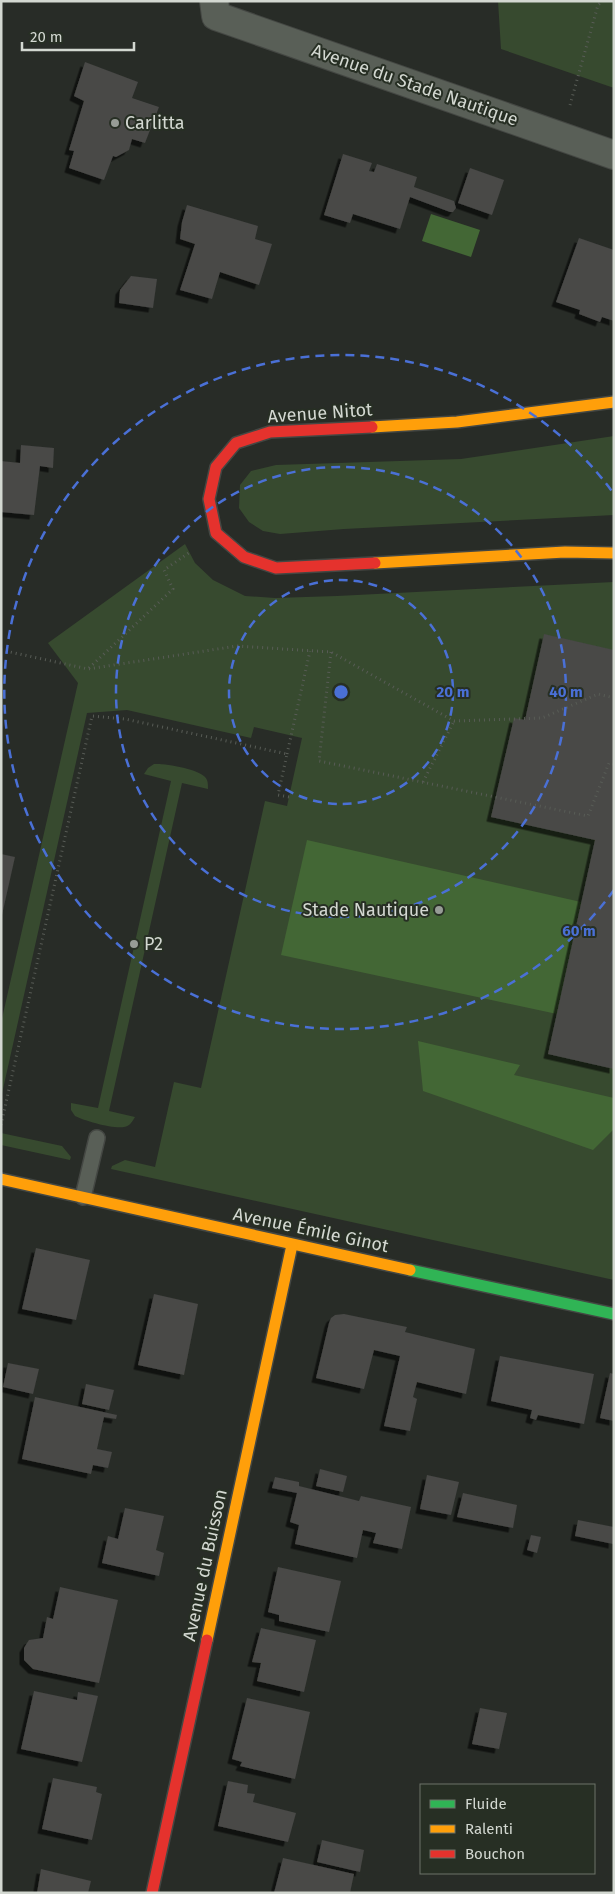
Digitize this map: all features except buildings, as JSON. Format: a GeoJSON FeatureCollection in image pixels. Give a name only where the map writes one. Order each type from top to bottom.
{"type":"FeatureCollection","features":[{"type":"Feature","properties":{"kind":"street","name":"Avenue du Stade Nautique"},"geometry":{"type":"LineString","coordinates":[[215,8],[614,155]]}},
{"type":"Feature","properties":{"kind":"street","name":"Avenue Nitot"},"geometry":{"type":"LineString","coordinates":[[216,532],[209,499],[216,468],[236,443],[270,432],[457,422],[614,402]]}},
{"type":"Feature","properties":{"kind":"street"},"geometry":{"type":"LineString","coordinates":[[216,532],[244,557],[276,568],[565,552],[614,553]]}},
{"type":"Feature","properties":{"kind":"street","name":"Avenue Émile Ginot"},"geometry":{"type":"LineString","coordinates":[[1,1179],[292,1245],[614,1314]]}},
{"type":"Feature","properties":{"kind":"street","name":"Avenue du Buisson"},"geometry":{"type":"LineString","coordinates":[[152,1893],[292,1245]]}},
{"type":"Feature","properties":{"kind":"lane"},"geometry":{"type":"LineString","coordinates":[[83,1197],[97,1138]]}},
{"type":"Feature","properties":{"kind":"path"},"geometry":{"type":"LineString","coordinates":[[593,1],[598,5]]}},
{"type":"Feature","properties":{"kind":"path"},"geometry":{"type":"LineString","coordinates":[[561,137],[598,5],[604,1]]}},
{"type":"Feature","properties":{"kind":"path"},"geometry":{"type":"LineString","coordinates":[[88,669],[173,589],[164,570],[216,532]]}},
{"type":"Feature","properties":{"kind":"path"},"geometry":{"type":"LineString","coordinates":[[1,650],[88,669],[237,646],[331,652],[454,721],[542,718],[598,694],[614,698]]}},
{"type":"Feature","properties":{"kind":"path"},"geometry":{"type":"LineString","coordinates":[[289,798],[278,795],[310,650]]}},
{"type":"Feature","properties":{"kind":"path"},"geometry":{"type":"LineString","coordinates":[[331,652],[319,761],[588,816],[608,763],[614,764]]}},
{"type":"Feature","properties":{"kind":"path"},"geometry":{"type":"LineString","coordinates":[[1,1125],[92,716],[125,718],[287,754]]}},
{"type":"Feature","properties":{"kind":"path"},"geometry":{"type":"LineString","coordinates":[[423,782],[454,721]]}},
{"type":"Feature","properties":{"kind":"shaded area"},"geometry":{"type":"Polygon","coordinates":[[[498,1],[614,1],[614,88],[501,49],[498,1]]]}},
{"type":"Feature","properties":{"kind":"shaded area"},"geometry":{"type":"Polygon","coordinates":[[[431,214],[480,230],[471,257],[422,241],[431,214]]]}},
{"type":"Feature","properties":{"kind":"shaded area"},"geometry":{"type":"Polygon","coordinates":[[[614,436],[614,515],[280,534],[263,531],[249,522],[239,508],[240,485],[251,471],[276,465],[461,459],[614,436]]]}},
{"type":"Feature","properties":{"kind":"shaded area","name":"Stade Nautique"},"geometry":{"type":"Polygon","coordinates":[[[185,544],[195,563],[213,580],[245,596],[275,598],[337,596],[614,582],[614,1280],[111,1169],[112,1166],[125,1160],[155,1167],[174,1082],[201,1088],[265,801],[287,806],[302,738],[254,727],[251,738],[127,710],[87,713],[1,1098],[1,1023],[78,683],[48,643],[185,544]]]}},
{"type":"Feature","properties":{"kind":"shaded area"},"geometry":{"type":"Polygon","coordinates":[[[154,764],[196,771],[206,778],[208,789],[182,783],[109,1111],[135,1117],[128,1126],[113,1127],[75,1116],[71,1110],[71,1103],[98,1108],[171,781],[144,774],[154,764]]]}},
{"type":"Feature","properties":{"kind":"shaded area"},"geometry":{"type":"Polygon","coordinates":[[[307,840],[581,902],[557,1014],[281,955],[307,840]]]}},
{"type":"Feature","properties":{"kind":"shaded area"},"geometry":{"type":"Polygon","coordinates":[[[418,1041],[520,1065],[514,1075],[614,1098],[614,1129],[593,1150],[423,1091],[418,1041]]]}},
{"type":"Feature","properties":{"kind":"shaded area"},"geometry":{"type":"Polygon","coordinates":[[[1,1133],[62,1146],[71,1157],[70,1160],[1,1145],[1,1133]]]}},
{"type":"Feature","properties":{"kind":"traffic: fast"},"geometry":{"type":"LineString","coordinates":[[410,1270],[614,1314]]}},
{"type":"Feature","properties":{"kind":"traffic: slow"},"geometry":{"type":"LineString","coordinates":[[372,427],[457,422],[614,402]]}},
{"type":"Feature","properties":{"kind":"traffic: slow"},"geometry":{"type":"LineString","coordinates":[[375,563],[565,552],[614,553]]}},
{"type":"Feature","properties":{"kind":"traffic: slow"},"geometry":{"type":"LineString","coordinates":[[1,1179],[410,1270]]}},
{"type":"Feature","properties":{"kind":"traffic: slow"},"geometry":{"type":"LineString","coordinates":[[207,1640],[292,1245]]}},
{"type":"Feature","properties":{"kind":"traffic: jam"},"geometry":{"type":"LineString","coordinates":[[372,427],[270,432],[236,443],[216,467],[209,499],[216,533],[244,557],[276,568],[375,563]]}},
{"type":"Feature","properties":{"kind":"traffic: jam"},"geometry":{"type":"LineString","coordinates":[[152,1893],[207,1640]]}},
{"type":"Feature","properties":{"kind":"place","name":"Carlitta"},"geometry":{"type":"Point","coordinates":[115,123]}},
{"type":"Feature","properties":{"kind":"place","name":"Stade Nautique"},"geometry":{"type":"Point","coordinates":[439,910]}},
{"type":"Feature","properties":{"kind":"place","name":"P2"},"geometry":{"type":"Point","coordinates":[134,944]}}]}
